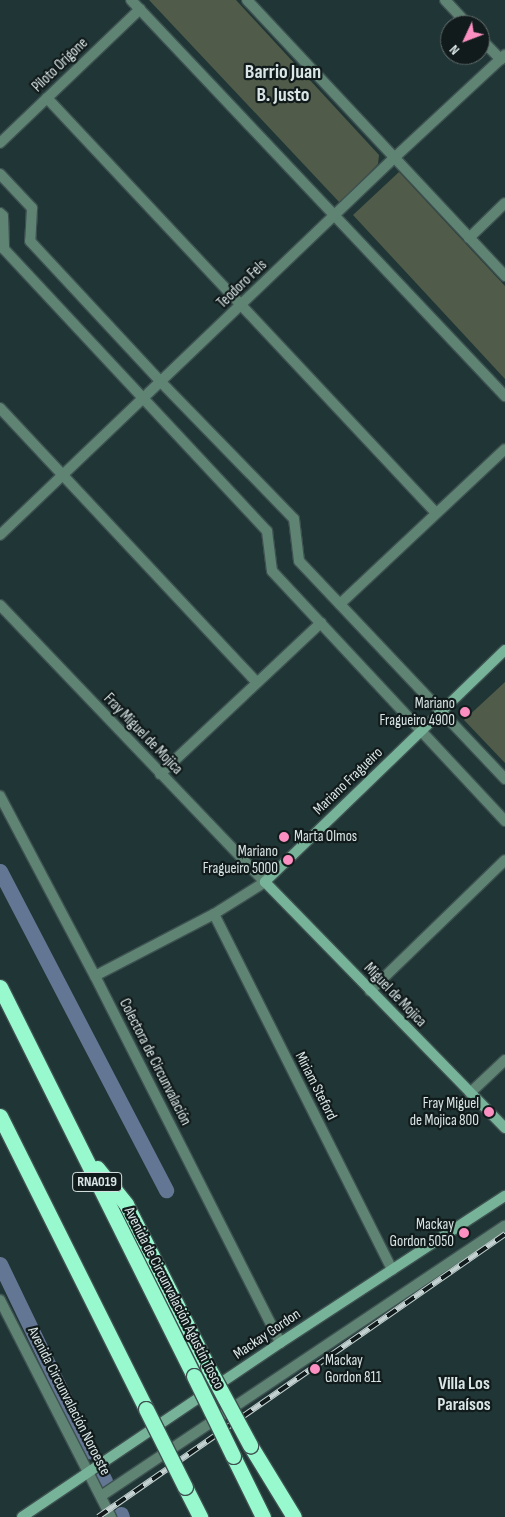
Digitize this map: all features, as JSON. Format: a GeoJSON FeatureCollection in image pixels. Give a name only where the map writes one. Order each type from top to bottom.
{"type":"FeatureCollection","features":[{"type":"Feature","properties":{"kind":"highway","name":"Avenida de Circunvalación Agustín Tosco"},"geometry":{"type":"LineString","coordinates":[[0,987],[263,1517]]}},
{"type":"Feature","properties":{"kind":"highway"},"geometry":{"type":"LineString","coordinates":[[0,1116],[200,1517]]}},
{"type":"Feature","properties":{"kind":"highway"},"geometry":{"type":"LineString","coordinates":[[78,1144],[126,1204],[208,1367],[250,1445],[294,1517]]}},
{"type":"Feature","properties":{"kind":"main road","name":"Mariano Fragueiro"},"geometry":{"type":"LineString","coordinates":[[265,882],[505,650]]}},
{"type":"Feature","properties":{"kind":"main road","name":"Miguel de Mojica"},"geometry":{"type":"LineString","coordinates":[[265,882],[505,1128]]}},
{"type":"Feature","properties":{"kind":"main road","name":"Mackay Gordon"},"geometry":{"type":"LineString","coordinates":[[22,1517],[280,1342],[505,1196]]}},
{"type":"Feature","properties":{"kind":"street"},"geometry":{"type":"LineString","coordinates":[[131,0],[505,396]]}},
{"type":"Feature","properties":{"kind":"street"},"geometry":{"type":"LineString","coordinates":[[247,0],[505,276]]}},
{"type":"Feature","properties":{"kind":"street"},"geometry":{"type":"LineString","coordinates":[[445,0],[459,15]]}},
{"type":"Feature","properties":{"kind":"street","name":"Piloto Origone"},"geometry":{"type":"LineString","coordinates":[[0,143],[140,9]]}},
{"type":"Feature","properties":{"kind":"street"},"geometry":{"type":"LineString","coordinates":[[490,47],[503,58]]}},
{"type":"Feature","properties":{"kind":"street","name":"Teodoro Fels"},"geometry":{"type":"LineString","coordinates":[[0,535],[242,305],[393,158],[503,58]]}},
{"type":"Feature","properties":{"kind":"street"},"geometry":{"type":"LineString","coordinates":[[47,98],[436,513]]}},
{"type":"Feature","properties":{"kind":"street"},"geometry":{"type":"LineString","coordinates":[[0,174],[32,208],[30,241],[160,381],[294,519],[299,561],[505,779]]}},
{"type":"Feature","properties":{"kind":"street"},"geometry":{"type":"LineString","coordinates":[[469,238],[505,203]]}},
{"type":"Feature","properties":{"kind":"street"},"geometry":{"type":"LineString","coordinates":[[0,213],[3,216],[4,249],[267,531],[272,571],[505,821]]}},
{"type":"Feature","properties":{"kind":"street"},"geometry":{"type":"LineString","coordinates":[[0,408],[257,683]]}},
{"type":"Feature","properties":{"kind":"street"},"geometry":{"type":"LineString","coordinates":[[340,604],[505,449]]}},
{"type":"Feature","properties":{"kind":"street","name":"Fray Miguel de Mojica"},"geometry":{"type":"LineString","coordinates":[[0,605],[265,882]]}},
{"type":"Feature","properties":{"kind":"street"},"geometry":{"type":"LineString","coordinates":[[160,774],[321,623]]}},
{"type":"Feature","properties":{"kind":"street","name":"Colectora de Circunvalación"},"geometry":{"type":"LineString","coordinates":[[0,796],[95,976],[280,1342]]}},
{"type":"Feature","properties":{"kind":"street"},"geometry":{"type":"LineString","coordinates":[[370,990],[505,860]]}},
{"type":"Feature","properties":{"kind":"street","name":"Mariano Fragueiro"},"geometry":{"type":"LineString","coordinates":[[95,976],[214,914],[265,882]]}},
{"type":"Feature","properties":{"kind":"street","name":"Miriam Steford"},"geometry":{"type":"LineString","coordinates":[[214,914],[392,1270]]}},
{"type":"Feature","properties":{"kind":"street"},"geometry":{"type":"LineString","coordinates":[[470,1093],[505,1060]]}},
{"type":"Feature","properties":{"kind":"street"},"geometry":{"type":"LineString","coordinates":[[101,1496],[505,1226]]}},
{"type":"Feature","properties":{"kind":"street","name":"Avenida Circunvalación Noroeste"},"geometry":{"type":"LineString","coordinates":[[0,1300],[111,1517]]}},
{"type":"Feature","properties":{"kind":"green space"},"geometry":{"type":"Polygon","coordinates":[[[149,0],[236,0],[379,155],[378,164],[340,203],[149,0]]]}},
{"type":"Feature","properties":{"kind":"green space"},"geometry":{"type":"Polygon","coordinates":[[[399,172],[505,286],[505,379],[353,215],[399,172]]]}},
{"type":"Feature","properties":{"kind":"green space"},"geometry":{"type":"Polygon","coordinates":[[[505,682],[505,763],[464,720],[505,682]]]}},
{"type":"Feature","properties":{"kind":"waterway"},"geometry":{"type":"LineString","coordinates":[[0,871],[166,1190]]}},
{"type":"Feature","properties":{"kind":"waterway"},"geometry":{"type":"LineString","coordinates":[[0,1264],[90,1451]]}},
{"type":"Feature","properties":{"kind":"waterway"},"geometry":{"type":"LineString","coordinates":[[101,1473],[105,1481]]}},
{"type":"Feature","properties":{"kind":"railway"},"geometry":{"type":"LineString","coordinates":[[98,1517],[505,1234]]}},
{"type":"Feature","properties":{"kind":"place","name":"Mariano Fragueiro 4900"},"geometry":{"type":"Point","coordinates":[465,712]}},
{"type":"Feature","properties":{"kind":"place","name":"Marta Olmos"},"geometry":{"type":"Point","coordinates":[284,837]}},
{"type":"Feature","properties":{"kind":"place","name":"Mariano Fragueiro 5000"},"geometry":{"type":"Point","coordinates":[288,860]}},
{"type":"Feature","properties":{"kind":"place","name":"Fray Miguel de Mojica 800"},"geometry":{"type":"Point","coordinates":[489,1112]}},
{"type":"Feature","properties":{"kind":"place","name":"Mackay Gordon 5050"},"geometry":{"type":"Point","coordinates":[464,1233]}},
{"type":"Feature","properties":{"kind":"place","name":"Mackay Gordon 811"},"geometry":{"type":"Point","coordinates":[315,1369]}},
{"type":"Feature","properties":{"kind":"district","name":"Barrio Juan B. Justo"},"geometry":{"type":"Point","coordinates":[283,84]}},
{"type":"Feature","properties":{"kind":"district","name":"Villa Los Paraísos"},"geometry":{"type":"Point","coordinates":[464,1395]}}]}
